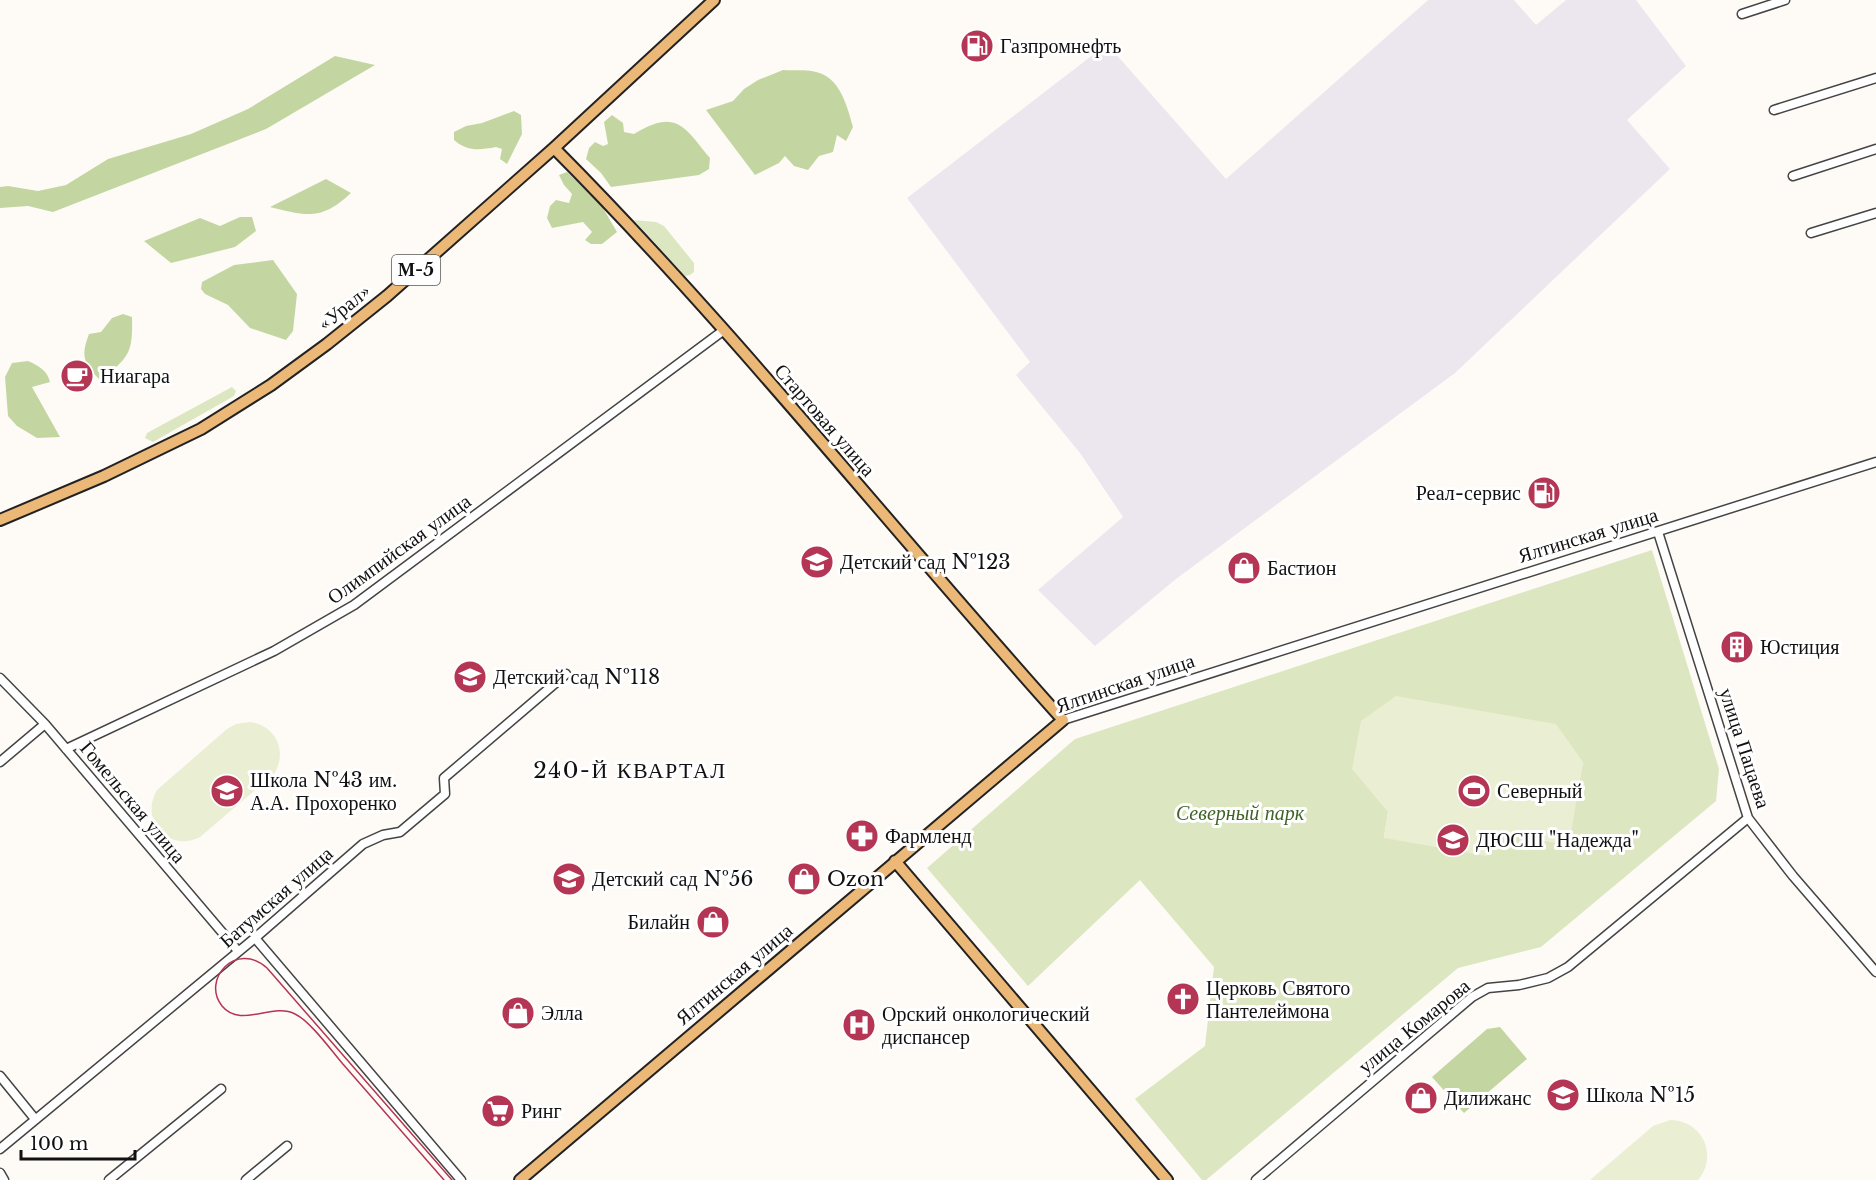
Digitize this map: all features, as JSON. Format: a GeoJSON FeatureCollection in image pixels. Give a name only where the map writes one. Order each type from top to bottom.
{"type":"FeatureCollection","features":[{"type":"Feature","properties":{"kind":"main road","name":"«Урал»"},"geometry":{"type":"LineString","coordinates":[[0,520],[104,477],[201,429],[271,385],[327,345],[387,296],[554,148],[714,0]]}},
{"type":"Feature","properties":{"kind":"main road","name":"Стартовая улица"},"geometry":{"type":"LineString","coordinates":[[554,148],[618,212],[687,287],[1063,720]]}},
{"type":"Feature","properties":{"kind":"main road","name":"Ялтинская улица"},"geometry":{"type":"LineString","coordinates":[[520,1180],[1063,720]]}},
{"type":"Feature","properties":{"kind":"main road"},"geometry":{"type":"LineString","coordinates":[[894,861],[1167,1180]]}},
{"type":"Feature","properties":{"kind":"street"},"geometry":{"type":"LineString","coordinates":[[1742,14],[1785,0]]}},
{"type":"Feature","properties":{"kind":"street"},"geometry":{"type":"LineString","coordinates":[[1774,110],[1876,78]]}},
{"type":"Feature","properties":{"kind":"street"},"geometry":{"type":"LineString","coordinates":[[1793,176],[1876,149]]}},
{"type":"Feature","properties":{"kind":"street"},"geometry":{"type":"LineString","coordinates":[[1811,233],[1876,213]]}},
{"type":"Feature","properties":{"kind":"street","name":"Олимпийская улица"},"geometry":{"type":"LineString","coordinates":[[66,749],[274,651],[354,605],[724,330]]}},
{"type":"Feature","properties":{"kind":"street","name":"Ялтинская улица"},"geometry":{"type":"LineString","coordinates":[[1063,720],[1876,462]]}},
{"type":"Feature","properties":{"kind":"street","name":"улица Пацаева"},"geometry":{"type":"LineString","coordinates":[[1658,532],[1748,818],[1793,876],[1876,972]]}},
{"type":"Feature","properties":{"kind":"street","name":"Батумская улица"},"geometry":{"type":"LineString","coordinates":[[0,1149],[255,938],[363,844],[383,834],[400,832],[426,811],[445,794],[444,778],[566,674]]}},
{"type":"Feature","properties":{"kind":"street","name":"Гомельская улица"},"geometry":{"type":"LineString","coordinates":[[0,678],[45,724],[238,951]]}},
{"type":"Feature","properties":{"kind":"street"},"geometry":{"type":"LineString","coordinates":[[0,762],[45,724]]}},
{"type":"Feature","properties":{"kind":"street","name":"улица Комарова"},"geometry":{"type":"LineString","coordinates":[[1256,1180],[1472,997],[1488,988],[1548,978],[1568,967],[1748,818]]}},
{"type":"Feature","properties":{"kind":"street"},"geometry":{"type":"LineString","coordinates":[[255,938],[461,1180]]}},
{"type":"Feature","properties":{"kind":"street"},"geometry":{"type":"LineString","coordinates":[[0,1076],[35,1119]]}},
{"type":"Feature","properties":{"kind":"street"},"geometry":{"type":"LineString","coordinates":[[109,1180],[221,1089]]}},
{"type":"Feature","properties":{"kind":"street"},"geometry":{"type":"LineString","coordinates":[[246,1180],[287,1146]]}},
{"type":"Feature","properties":{"kind":"street"},"geometry":{"type":"LineString","coordinates":[[0,1173],[4,1180]]}},
{"type":"Feature","properties":{"kind":"shaded area"},"geometry":{"type":"Polygon","coordinates":[[[1428,0],[1514,0],[1536,25],[1566,0],[1636,0],[1686,66],[1627,120],[1670,169],[1455,373],[1176,579],[1095,646],[1038,590],[1123,517],[1080,453],[1016,375],[1030,362],[907,198],[1107,44],[1226,179],[1428,0]]]}},
{"type":"Feature","properties":{"kind":"green space"},"geometry":{"type":"Polygon","coordinates":[[[335,56],[375,65],[266,129],[53,212],[28,206],[0,208],[0,187],[8,186],[38,191],[66,185],[108,159],[191,134],[248,109],[335,56]]]}},
{"type":"Feature","properties":{"kind":"green space"},"geometry":{"type":"Polygon","coordinates":[[[783,70],[812,71],[831,80],[841,94],[853,127],[846,141],[837,135],[833,152],[819,156],[808,170],[794,166],[785,156],[779,163],[755,175],[706,110],[733,101],[744,89],[758,80],[783,70]]]}},
{"type":"Feature","properties":{"kind":"green space"},"geometry":{"type":"Polygon","coordinates":[[[514,111],[521,115],[522,134],[507,164],[500,159],[502,149],[496,147],[469,148],[454,140],[454,132],[466,126],[482,123],[514,111]]]}},
{"type":"Feature","properties":{"kind":"green space"},"geometry":{"type":"Polygon","coordinates":[[[612,115],[623,123],[624,132],[634,134],[660,122],[678,125],[686,130],[710,158],[709,169],[699,175],[611,187],[601,173],[586,159],[589,148],[595,142],[603,146],[608,144],[604,122],[612,115]]]}},
{"type":"Feature","properties":{"kind":"green space"},"geometry":{"type":"Polygon","coordinates":[[[567,172],[600,203],[617,232],[602,244],[591,244],[585,240],[592,232],[583,222],[552,228],[547,218],[550,206],[556,200],[569,203],[572,194],[559,175],[567,172]]]}},
{"type":"Feature","properties":{"kind":"green space"},"geometry":{"type":"Polygon","coordinates":[[[326,179],[351,193],[331,208],[313,214],[294,213],[270,207],[326,179]]]}},
{"type":"Feature","properties":{"kind":"green space"},"geometry":{"type":"Polygon","coordinates":[[[240,217],[252,217],[256,231],[235,247],[171,263],[144,241],[200,218],[220,226],[240,217]]]}},
{"type":"Feature","properties":{"kind":"green space"},"geometry":{"type":"Polygon","coordinates":[[[634,220],[656,222],[664,226],[694,263],[694,272],[685,276],[634,220]]]}},
{"type":"Feature","properties":{"kind":"green space"},"geometry":{"type":"Polygon","coordinates":[[[273,260],[297,294],[293,331],[286,340],[250,328],[228,305],[205,294],[201,289],[202,282],[234,265],[273,260]]]}},
{"type":"Feature","properties":{"kind":"green space"},"geometry":{"type":"Polygon","coordinates":[[[123,314],[132,317],[130,348],[123,360],[101,381],[85,360],[86,342],[89,334],[101,332],[112,318],[123,314]]]}},
{"type":"Feature","properties":{"kind":"green space"},"geometry":{"type":"Polygon","coordinates":[[[28,361],[42,369],[49,378],[50,382],[32,387],[60,437],[37,438],[17,426],[8,416],[5,377],[12,363],[28,361]]]}},
{"type":"Feature","properties":{"kind":"green space"},"geometry":{"type":"Polygon","coordinates":[[[232,387],[236,391],[234,396],[153,442],[145,438],[147,433],[232,387]]]}},
{"type":"Feature","properties":{"kind":"green space","name":"Северный парк"},"geometry":{"type":"Polygon","coordinates":[[[1652,550],[1719,769],[1716,801],[1541,947],[1458,968],[1206,1180],[1202,1180],[1135,1099],[1205,1046],[1214,967],[1140,880],[1028,986],[927,868],[1075,739],[1652,550]],[[1583,762],[1388,812],[1384,837],[1487,855],[1495,831],[1568,845],[1583,762]]]}},
{"type":"Feature","properties":{"kind":"green space","name":"Северный"},"geometry":{"type":"Polygon","coordinates":[[[1396,696],[1556,724],[1583,762],[1569,845],[1495,831],[1487,856],[1384,838],[1388,812],[1352,769],[1361,721],[1396,696]]]}},
{"type":"Feature","properties":{"kind":"green space"},"geometry":{"type":"Polygon","coordinates":[[[250,722],[267,728],[277,741],[280,757],[274,774],[200,837],[189,841],[178,841],[160,831],[152,812],[152,801],[157,790],[227,729],[236,724],[250,722]]]}},
{"type":"Feature","properties":{"kind":"green space"},"geometry":{"type":"Polygon","coordinates":[[[1500,1027],[1527,1059],[1464,1113],[1432,1077],[1487,1029],[1500,1027]]]}},
{"type":"Feature","properties":{"kind":"green space"},"geometry":{"type":"Polygon","coordinates":[[[1670,1120],[1691,1126],[1704,1141],[1707,1160],[1698,1180],[1590,1180],[1653,1126],[1670,1120]]]}},
{"type":"Feature","properties":{"kind":"tram line"},"geometry":{"type":"LineString","coordinates":[[444,1180],[320,1036],[301,1018],[286,1011],[238,1015],[222,1006],[217,996],[216,985],[225,967],[244,958],[267,968],[452,1180]]}},
{"type":"Feature","properties":{"kind":"place","name":"Газпромнефть"},"geometry":{"type":"Point","coordinates":[977,46]}},
{"type":"Feature","properties":{"kind":"place","name":"Ниагара"},"geometry":{"type":"Point","coordinates":[77,376]}},
{"type":"Feature","properties":{"kind":"place","name":"Реал-сервис"},"geometry":{"type":"Point","coordinates":[1544,493]}},
{"type":"Feature","properties":{"kind":"place","name":"Детский сад №123"},"geometry":{"type":"Point","coordinates":[817,562]}},
{"type":"Feature","properties":{"kind":"place","name":"Бастион"},"geometry":{"type":"Point","coordinates":[1244,568]}},
{"type":"Feature","properties":{"kind":"place","name":"Юстиция"},"geometry":{"type":"Point","coordinates":[1737,647]}},
{"type":"Feature","properties":{"kind":"place","name":"Детский сад №118"},"geometry":{"type":"Point","coordinates":[470,677]}},
{"type":"Feature","properties":{"kind":"place","name":"Школа №43 им. А.А. Прохоренко"},"geometry":{"type":"Point","coordinates":[227,791]}},
{"type":"Feature","properties":{"kind":"place","name":"Северный"},"geometry":{"type":"Point","coordinates":[1474,791]}},
{"type":"Feature","properties":{"kind":"place","name":"Фармленд"},"geometry":{"type":"Point","coordinates":[862,836]}},
{"type":"Feature","properties":{"kind":"place","name":"ДЮСШ \"Надежда\""},"geometry":{"type":"Point","coordinates":[1453,840]}},
{"type":"Feature","properties":{"kind":"place","name":"Детский сад №56"},"geometry":{"type":"Point","coordinates":[569,879]}},
{"type":"Feature","properties":{"kind":"place","name":"Ozon"},"geometry":{"type":"Point","coordinates":[804,879]}},
{"type":"Feature","properties":{"kind":"place","name":"Билайн"},"geometry":{"type":"Point","coordinates":[713,922]}},
{"type":"Feature","properties":{"kind":"place","name":"Церковь Святого Пантелеймона"},"geometry":{"type":"Point","coordinates":[1183,999]}},
{"type":"Feature","properties":{"kind":"place","name":"Элла"},"geometry":{"type":"Point","coordinates":[518,1013]}},
{"type":"Feature","properties":{"kind":"place","name":"Орский онкологический диспансер"},"geometry":{"type":"Point","coordinates":[859,1025]}},
{"type":"Feature","properties":{"kind":"place","name":"Школа №15"},"geometry":{"type":"Point","coordinates":[1563,1095]}},
{"type":"Feature","properties":{"kind":"place","name":"Дилижанс"},"geometry":{"type":"Point","coordinates":[1421,1098]}},
{"type":"Feature","properties":{"kind":"place","name":"Ринг"},"geometry":{"type":"Point","coordinates":[498,1111]}},
{"type":"Feature","properties":{"kind":"district","name":"240-Й КВАРТАЛ"},"geometry":{"type":"Point","coordinates":[630,770]}}]}
